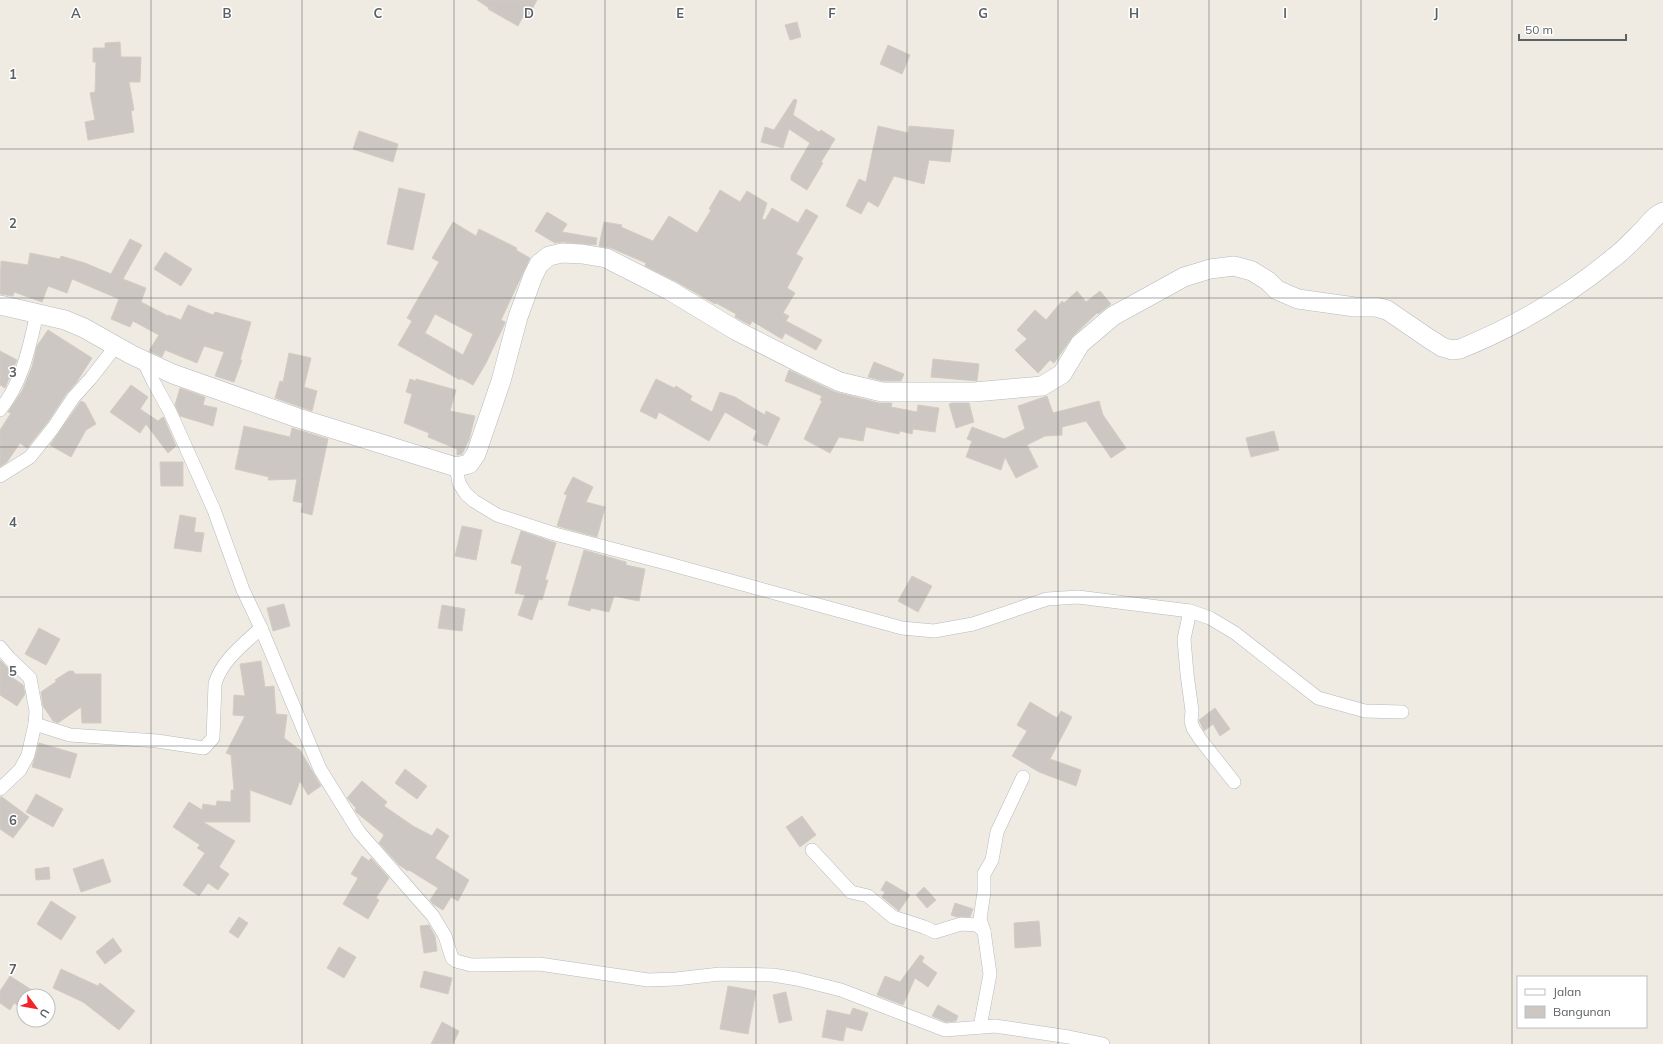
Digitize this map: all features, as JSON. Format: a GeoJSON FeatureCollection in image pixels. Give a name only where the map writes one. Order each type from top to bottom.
{"type":"FeatureCollection","features":[{"type":"Feature","properties":{"kind":"street"},"geometry":{"type":"LineString","coordinates":[[0,305],[65,320],[84,328],[143,360],[173,374],[298,418],[456,467],[469,464],[476,454],[501,381],[518,317],[533,276],[539,264],[549,256],[562,253],[582,254],[606,258],[669,290],[744,334],[840,382],[882,392],[974,392],[1042,386],[1062,374],[1080,344],[1113,316],[1184,277],[1210,269],[1234,266],[1252,270],[1268,281],[1277,290],[1298,299],[1355,307],[1376,307],[1387,310],[1413,326],[1442,347],[1452,350],[1460,349],[1525,319],[1578,284],[1612,259],[1644,229],[1654,217],[1663,212]]}},
{"type":"Feature","properties":{"kind":"street"},"geometry":{"type":"LineString","coordinates":[[0,410],[9,398],[25,365],[37,313]]}},
{"type":"Feature","properties":{"kind":"street"},"geometry":{"type":"LineString","coordinates":[[0,476],[30,457],[53,428],[73,398],[116,346]]}},
{"type":"Feature","properties":{"kind":"street"},"geometry":{"type":"LineString","coordinates":[[143,360],[153,382],[170,412],[214,510],[243,590],[261,628],[320,769],[359,832],[433,916],[445,936],[452,958],[456,961],[471,965],[539,964],[648,980],[676,979],[720,974],[773,975],[797,979],[841,990],[945,1030],[995,1026],[1069,1037],[1103,1044]]}},
{"type":"Feature","properties":{"kind":"street"},"geometry":{"type":"LineString","coordinates":[[456,467],[459,483],[466,494],[474,501],[497,515],[556,534],[902,628],[934,631],[973,624],[1047,599],[1078,597],[1190,611],[1210,618],[1235,633],[1318,698],[1365,711],[1402,712]]}},
{"type":"Feature","properties":{"kind":"street"},"geometry":{"type":"LineString","coordinates":[[1190,611],[1184,639],[1186,674],[1192,711],[1192,728],[1234,782]]}},
{"type":"Feature","properties":{"kind":"street"},"geometry":{"type":"LineString","coordinates":[[35,724],[70,735],[157,741],[204,748],[212,738],[215,684],[217,676],[231,657],[261,628]]}},
{"type":"Feature","properties":{"kind":"street"},"geometry":{"type":"LineString","coordinates":[[0,647],[30,678],[36,711],[35,724],[28,755],[20,770],[0,789]]}},
{"type":"Feature","properties":{"kind":"street"},"geometry":{"type":"LineString","coordinates":[[980,1027],[990,974],[984,931],[980,919],[984,892],[984,874],[992,860],[997,832],[1023,777]]}},
{"type":"Feature","properties":{"kind":"street"},"geometry":{"type":"LineString","coordinates":[[812,850],[851,892],[868,896],[893,917],[935,932],[961,924],[977,925],[984,931]]}},
{"type":"Feature","properties":{"kind":"building"},"geometry":{"type":"Polygon","coordinates":[[[477,0],[537,0],[529,15],[525,13],[518,26],[488,9],[489,8],[477,0]]]}},
{"type":"Feature","properties":{"kind":"building"},"geometry":{"type":"Polygon","coordinates":[[[797,22],[801,37],[790,40],[785,25],[797,22]]]}},
{"type":"Feature","properties":{"kind":"building"},"geometry":{"type":"Polygon","coordinates":[[[120,42],[121,57],[141,57],[140,82],[129,82],[134,110],[131,111],[134,132],[88,140],[85,122],[95,120],[90,93],[95,92],[96,62],[93,62],[93,48],[105,48],[105,43],[120,42]]]}},
{"type":"Feature","properties":{"kind":"building"},"geometry":{"type":"Polygon","coordinates":[[[888,45],[910,55],[902,74],[880,64],[888,45]]]}},
{"type":"Feature","properties":{"kind":"building"},"geometry":{"type":"Polygon","coordinates":[[[794,99],[797,100],[793,115],[819,132],[821,130],[835,139],[821,162],[823,163],[807,190],[791,180],[791,176],[810,143],[789,129],[783,148],[761,142],[765,127],[774,130],[794,99]]]}},
{"type":"Feature","properties":{"kind":"building"},"geometry":{"type":"Polygon","coordinates":[[[878,126],[908,133],[909,126],[954,130],[950,162],[929,160],[924,184],[894,176],[878,207],[868,201],[861,214],[846,206],[859,179],[866,182],[878,126]]]}},
{"type":"Feature","properties":{"kind":"building"},"geometry":{"type":"Polygon","coordinates":[[[359,131],[398,144],[393,162],[353,149],[359,131]]]}},
{"type":"Feature","properties":{"kind":"building"},"geometry":{"type":"Polygon","coordinates":[[[399,188],[425,194],[413,250],[387,244],[399,188]]]}},
{"type":"Feature","properties":{"kind":"building"},"geometry":{"type":"Polygon","coordinates":[[[720,190],[740,202],[747,191],[767,203],[762,219],[765,220],[772,208],[798,223],[806,209],[818,216],[796,254],[803,258],[787,288],[795,293],[783,313],[789,316],[786,321],[822,340],[816,350],[785,333],[782,339],[752,321],[750,325],[735,317],[736,314],[645,266],[646,263],[611,248],[599,246],[604,222],[622,225],[621,227],[653,241],[669,216],[697,233],[711,210],[709,209],[720,190]]]}},
{"type":"Feature","properties":{"kind":"building"},"geometry":{"type":"Polygon","coordinates":[[[547,212],[567,224],[562,232],[597,238],[596,245],[563,242],[555,243],[535,231],[547,212]]]}},
{"type":"Feature","properties":{"kind":"building"},"geometry":{"type":"Polygon","coordinates":[[[453,222],[476,236],[479,229],[517,248],[516,250],[530,258],[501,320],[505,323],[486,363],[473,385],[460,378],[460,380],[398,345],[412,321],[407,318],[439,262],[432,258],[453,222]],[[435,314],[425,333],[463,355],[473,334],[435,314]]]}},
{"type":"Feature","properties":{"kind":"building"},"geometry":{"type":"Polygon","coordinates":[[[130,239],[142,245],[123,279],[146,288],[141,302],[168,316],[169,315],[181,320],[188,305],[213,315],[215,312],[251,322],[240,360],[242,360],[234,382],[215,376],[224,352],[204,346],[197,363],[165,350],[162,357],[149,351],[159,335],[133,321],[130,327],[111,319],[119,299],[72,279],[67,293],[48,286],[42,302],[14,292],[13,296],[0,294],[1,261],[28,265],[30,253],[60,259],[61,256],[85,263],[111,274],[130,239]]]}},
{"type":"Feature","properties":{"kind":"building"},"geometry":{"type":"Polygon","coordinates":[[[165,252],[192,269],[181,286],[154,269],[165,252]]]}},
{"type":"Feature","properties":{"kind":"building"},"geometry":{"type":"Polygon","coordinates":[[[1077,291],[1086,302],[1100,291],[1111,304],[1098,314],[1097,313],[1073,336],[1054,363],[1050,360],[1038,373],[1015,350],[1027,339],[1017,330],[1035,310],[1046,320],[1062,301],[1064,303],[1077,291]]]}},
{"type":"Feature","properties":{"kind":"building"},"geometry":{"type":"Polygon","coordinates":[[[48,330],[92,358],[76,383],[66,394],[47,423],[27,448],[20,443],[7,462],[0,467],[0,430],[11,413],[8,412],[22,391],[32,367],[37,346],[48,330]]]}},
{"type":"Feature","properties":{"kind":"building"},"geometry":{"type":"Polygon","coordinates":[[[0,351],[17,360],[5,388],[0,385],[0,351]]]}},
{"type":"Feature","properties":{"kind":"building"},"geometry":{"type":"Polygon","coordinates":[[[289,353],[311,358],[304,387],[317,391],[312,411],[275,398],[280,381],[283,382],[289,353]]]}},
{"type":"Feature","properties":{"kind":"building"},"geometry":{"type":"Polygon","coordinates":[[[933,359],[979,364],[977,381],[931,377],[933,359]]]}},
{"type":"Feature","properties":{"kind":"building"},"geometry":{"type":"Polygon","coordinates":[[[874,362],[904,374],[901,381],[883,381],[868,377],[874,362]]]}},
{"type":"Feature","properties":{"kind":"building"},"geometry":{"type":"Polygon","coordinates":[[[789,370],[835,392],[879,403],[892,403],[891,407],[917,412],[918,405],[939,408],[935,432],[913,429],[912,434],[900,431],[899,434],[866,427],[863,441],[839,437],[830,453],[804,439],[822,401],[820,400],[822,396],[785,381],[789,370]]]}},
{"type":"Feature","properties":{"kind":"building"},"geometry":{"type":"Polygon","coordinates":[[[410,379],[416,381],[416,379],[456,390],[450,411],[475,416],[469,440],[462,454],[457,455],[457,449],[428,437],[429,433],[404,423],[412,394],[406,392],[410,379]]]}},
{"type":"Feature","properties":{"kind":"building"},"geometry":{"type":"Polygon","coordinates":[[[656,379],[674,388],[676,386],[692,396],[690,400],[712,412],[720,392],[735,397],[765,415],[766,411],[780,418],[767,446],[753,440],[757,431],[725,412],[709,441],[659,412],[656,419],[640,411],[656,379]]]}},
{"type":"Feature","properties":{"kind":"building"},"geometry":{"type":"Polygon","coordinates":[[[131,385],[148,397],[140,409],[158,421],[163,417],[164,418],[176,446],[168,453],[146,424],[140,433],[110,412],[131,385]]]}},
{"type":"Feature","properties":{"kind":"building"},"geometry":{"type":"Polygon","coordinates":[[[180,388],[205,397],[203,405],[217,408],[213,426],[180,416],[175,405],[180,388]]]}},
{"type":"Feature","properties":{"kind":"building"},"geometry":{"type":"Polygon","coordinates":[[[1047,396],[1053,413],[1099,401],[1103,415],[1126,448],[1111,458],[1086,421],[1062,427],[1062,435],[1045,436],[1027,445],[1038,467],[1016,478],[1005,457],[1001,470],[966,457],[972,441],[967,439],[972,427],[1004,439],[1025,429],[1018,406],[1047,396]]]}},
{"type":"Feature","properties":{"kind":"building"},"geometry":{"type":"Polygon","coordinates":[[[81,401],[85,403],[96,424],[86,430],[71,457],[50,445],[81,401]]]}},
{"type":"Feature","properties":{"kind":"building"},"geometry":{"type":"Polygon","coordinates":[[[969,403],[974,422],[956,428],[949,404],[969,403]]]}},
{"type":"Feature","properties":{"kind":"building"},"geometry":{"type":"Polygon","coordinates":[[[244,426],[290,437],[292,428],[328,439],[312,515],[301,512],[303,503],[293,501],[297,479],[268,480],[269,477],[235,469],[244,426]]]}},
{"type":"Feature","properties":{"kind":"building"},"geometry":{"type":"Polygon","coordinates":[[[1274,431],[1279,450],[1251,457],[1246,438],[1274,431]]]}},
{"type":"Feature","properties":{"kind":"building"},"geometry":{"type":"Polygon","coordinates":[[[160,462],[183,462],[183,486],[161,486],[160,462]]]}},
{"type":"Feature","properties":{"kind":"building"},"geometry":{"type":"Polygon","coordinates":[[[573,477],[593,487],[586,502],[605,507],[597,537],[557,526],[567,495],[564,494],[573,477]]]}},
{"type":"Feature","properties":{"kind":"building"},"geometry":{"type":"Polygon","coordinates":[[[180,515],[196,518],[194,532],[204,533],[201,552],[174,548],[180,515]]]}},
{"type":"Feature","properties":{"kind":"building"},"geometry":{"type":"Polygon","coordinates":[[[462,526],[482,530],[476,560],[455,556],[462,526]]]}},
{"type":"Feature","properties":{"kind":"building"},"geometry":{"type":"Polygon","coordinates":[[[521,531],[556,543],[545,580],[548,580],[542,600],[539,599],[532,620],[518,615],[525,595],[515,593],[522,566],[511,563],[521,531]]]}},
{"type":"Feature","properties":{"kind":"building"},"geometry":{"type":"Polygon","coordinates":[[[584,550],[626,562],[626,565],[645,569],[639,601],[614,596],[609,612],[591,608],[590,611],[568,605],[584,550]]]}},
{"type":"Feature","properties":{"kind":"building"},"geometry":{"type":"Polygon","coordinates":[[[912,576],[932,586],[918,612],[898,601],[912,576]]]}},
{"type":"Feature","properties":{"kind":"building"},"geometry":{"type":"Polygon","coordinates":[[[284,604],[290,626],[273,631],[267,608],[284,604]]]}},
{"type":"Feature","properties":{"kind":"building"},"geometry":{"type":"Polygon","coordinates":[[[442,605],[465,609],[462,631],[438,628],[442,605]]]}},
{"type":"Feature","properties":{"kind":"building"},"geometry":{"type":"Polygon","coordinates":[[[39,628],[60,639],[46,665],[25,654],[39,628]]]}},
{"type":"Feature","properties":{"kind":"building"},"geometry":{"type":"Polygon","coordinates":[[[0,660],[15,675],[13,678],[23,685],[25,694],[17,706],[0,695],[0,660]]]}},
{"type":"Feature","properties":{"kind":"building"},"geometry":{"type":"Polygon","coordinates":[[[261,661],[265,687],[274,686],[276,714],[287,715],[284,738],[300,750],[321,786],[308,795],[300,781],[291,805],[250,790],[250,822],[203,822],[235,841],[219,867],[229,874],[218,890],[208,883],[199,896],[183,885],[205,853],[197,848],[200,845],[173,827],[189,802],[202,810],[203,804],[216,806],[217,801],[231,802],[231,790],[234,790],[231,755],[226,753],[245,716],[233,715],[234,695],[245,696],[240,664],[261,661]]]}},
{"type":"Feature","properties":{"kind":"building"},"geometry":{"type":"Polygon","coordinates":[[[69,671],[73,671],[75,674],[101,674],[101,723],[82,723],[81,707],[58,723],[53,721],[43,706],[41,692],[69,671]]]}},
{"type":"Feature","properties":{"kind":"building"},"geometry":{"type":"Polygon","coordinates":[[[1030,702],[1057,718],[1061,711],[1072,717],[1050,759],[1081,770],[1076,786],[1039,772],[1012,756],[1027,731],[1017,725],[1030,702]]]}},
{"type":"Feature","properties":{"kind":"building"},"geometry":{"type":"Polygon","coordinates":[[[1215,708],[1230,729],[1220,736],[1213,724],[1204,731],[1199,720],[1215,708]]]}},
{"type":"Feature","properties":{"kind":"building"},"geometry":{"type":"Polygon","coordinates":[[[39,743],[77,754],[70,778],[32,767],[39,743]]]}},
{"type":"Feature","properties":{"kind":"building"},"geometry":{"type":"Polygon","coordinates":[[[405,769],[427,786],[417,799],[395,783],[405,769]]]}},
{"type":"Feature","properties":{"kind":"building"},"geometry":{"type":"Polygon","coordinates":[[[362,781],[387,802],[384,806],[413,826],[432,836],[437,828],[449,836],[435,858],[469,880],[458,901],[451,897],[443,910],[433,904],[430,900],[438,888],[399,865],[379,843],[384,835],[356,812],[356,808],[347,798],[362,781]]]}},
{"type":"Feature","properties":{"kind":"building"},"geometry":{"type":"Polygon","coordinates":[[[36,794],[63,809],[53,827],[26,812],[36,794]]]}},
{"type":"Feature","properties":{"kind":"building"},"geometry":{"type":"Polygon","coordinates":[[[0,797],[29,817],[13,838],[0,829],[0,797]]]}},
{"type":"Feature","properties":{"kind":"building"},"geometry":{"type":"Polygon","coordinates":[[[802,816],[816,835],[800,847],[786,827],[802,816]]]}},
{"type":"Feature","properties":{"kind":"building"},"geometry":{"type":"Polygon","coordinates":[[[362,856],[369,861],[371,858],[389,878],[376,898],[379,900],[368,919],[343,904],[358,878],[351,874],[362,856]]]}},
{"type":"Feature","properties":{"kind":"building"},"geometry":{"type":"Polygon","coordinates":[[[103,859],[111,882],[81,892],[73,869],[103,859]]]}},
{"type":"Feature","properties":{"kind":"building"},"geometry":{"type":"Polygon","coordinates":[[[49,867],[50,879],[36,880],[35,869],[49,867]]]}},
{"type":"Feature","properties":{"kind":"building"},"geometry":{"type":"Polygon","coordinates":[[[886,881],[910,895],[899,911],[882,897],[885,892],[881,890],[886,881]]]}},
{"type":"Feature","properties":{"kind":"building"},"geometry":{"type":"Polygon","coordinates":[[[924,887],[936,900],[927,908],[916,895],[924,887]]]}},
{"type":"Feature","properties":{"kind":"building"},"geometry":{"type":"Polygon","coordinates":[[[51,901],[76,917],[61,940],[37,924],[51,901]]]}},
{"type":"Feature","properties":{"kind":"building"},"geometry":{"type":"Polygon","coordinates":[[[955,903],[973,909],[970,917],[957,917],[951,915],[955,903]]]}},
{"type":"Feature","properties":{"kind":"building"},"geometry":{"type":"Polygon","coordinates":[[[239,917],[248,923],[238,938],[229,932],[239,917]]]}},
{"type":"Feature","properties":{"kind":"building"},"geometry":{"type":"Polygon","coordinates":[[[1039,921],[1041,946],[1015,948],[1014,923],[1039,921]]]}},
{"type":"Feature","properties":{"kind":"building"},"geometry":{"type":"Polygon","coordinates":[[[429,925],[435,936],[437,951],[424,953],[420,926],[429,925]]]}},
{"type":"Feature","properties":{"kind":"building"},"geometry":{"type":"Polygon","coordinates":[[[113,938],[122,951],[105,964],[96,952],[113,938]]]}},
{"type":"Feature","properties":{"kind":"building"},"geometry":{"type":"Polygon","coordinates":[[[339,947],[356,957],[344,978],[327,968],[339,947]]]}},
{"type":"Feature","properties":{"kind":"building"},"geometry":{"type":"Polygon","coordinates":[[[920,955],[924,957],[922,962],[937,973],[928,987],[915,978],[903,1005],[877,995],[885,976],[900,982],[920,955]]]}},
{"type":"Feature","properties":{"kind":"building"},"geometry":{"type":"Polygon","coordinates":[[[61,969],[98,986],[100,983],[135,1011],[119,1030],[83,1002],[56,989],[56,988],[53,988],[61,969]]]}},
{"type":"Feature","properties":{"kind":"building"},"geometry":{"type":"Polygon","coordinates":[[[424,971],[452,978],[448,994],[420,987],[424,971]]]}},
{"type":"Feature","properties":{"kind":"building"},"geometry":{"type":"Polygon","coordinates":[[[10,976],[29,988],[16,988],[16,1004],[14,1003],[10,1010],[0,1003],[0,991],[10,976]]]}},
{"type":"Feature","properties":{"kind":"building"},"geometry":{"type":"Polygon","coordinates":[[[728,986],[756,991],[748,1034],[720,1029],[728,986]]]}},
{"type":"Feature","properties":{"kind":"building"},"geometry":{"type":"Polygon","coordinates":[[[786,992],[792,1020],[779,1023],[773,995],[786,992]]]}},
{"type":"Feature","properties":{"kind":"building"},"geometry":{"type":"Polygon","coordinates":[[[938,1005],[958,1016],[956,1021],[946,1022],[932,1016],[938,1005]]]}},
{"type":"Feature","properties":{"kind":"building"},"geometry":{"type":"Polygon","coordinates":[[[853,1008],[868,1013],[862,1031],[846,1027],[843,1041],[822,1037],[827,1010],[850,1015],[853,1008]]]}},
{"type":"Feature","properties":{"kind":"building"},"geometry":{"type":"Polygon","coordinates":[[[442,1022],[459,1031],[453,1044],[431,1044],[442,1022]]]}}]}
